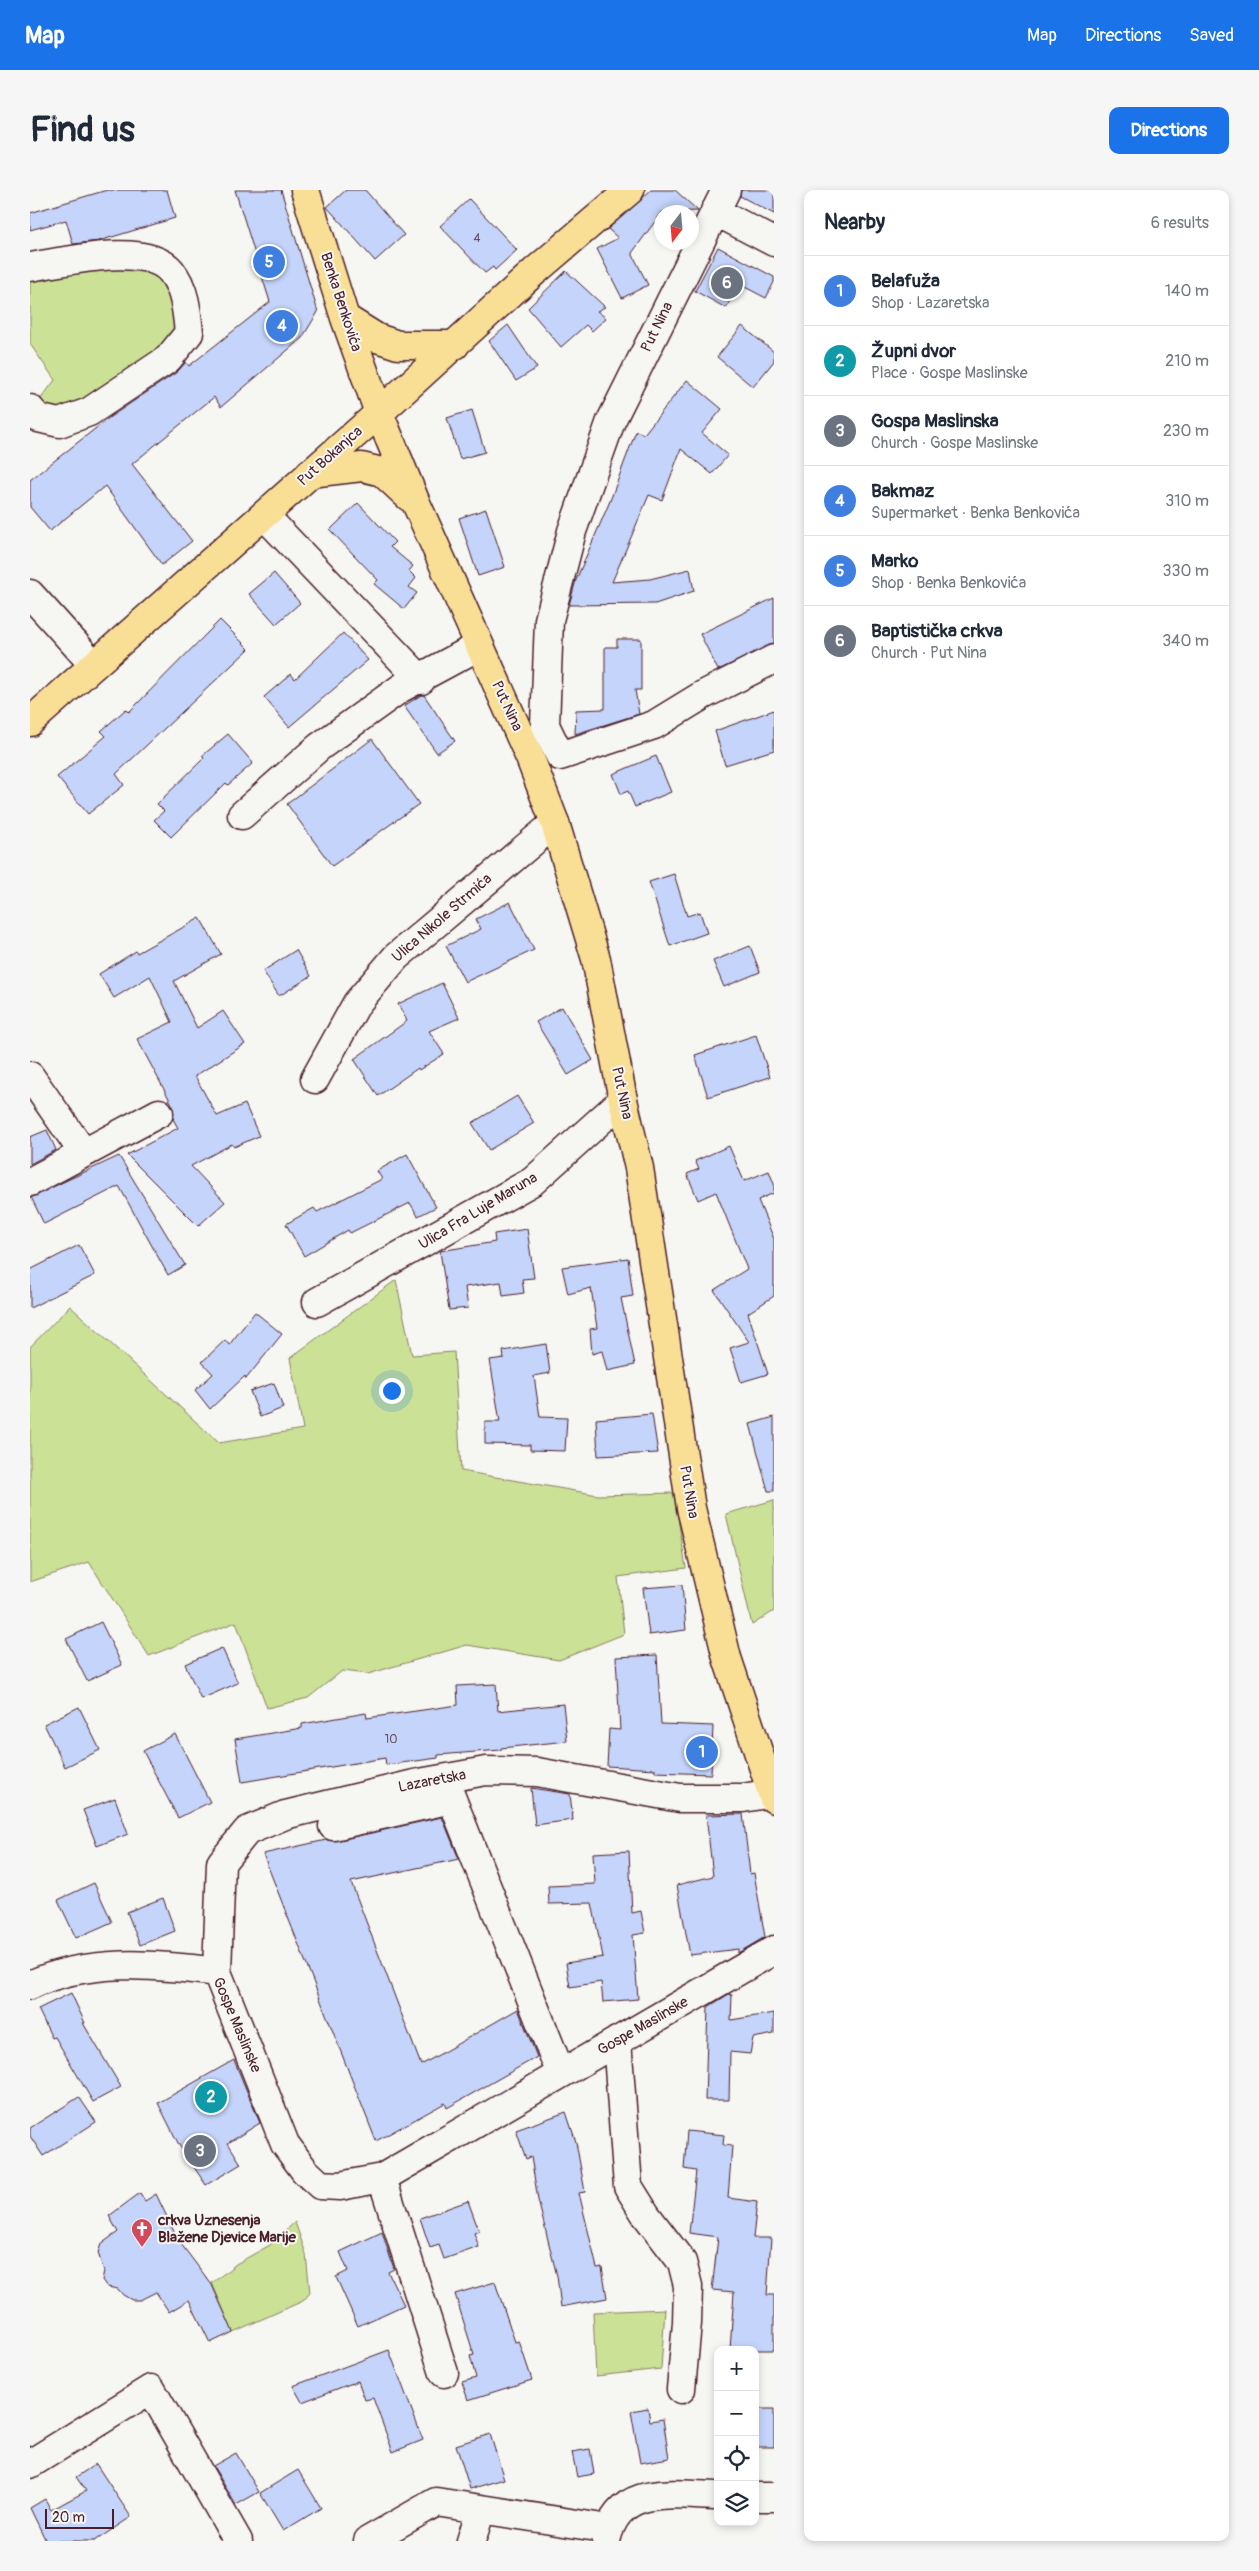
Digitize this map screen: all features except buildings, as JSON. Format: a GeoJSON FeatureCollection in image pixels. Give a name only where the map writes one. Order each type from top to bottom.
{"type":"FeatureCollection","features":[{"type":"Feature","properties":{"kind":"main road","name":"Benka Benkovića"},"geometry":{"type":"LineString","coordinates":[[305,190],[345,318],[379,413]]}},
{"type":"Feature","properties":{"kind":"main road","name":"Put Bokanjca"},"geometry":{"type":"LineString","coordinates":[[30,722],[379,413],[534,272],[630,190]]}},
{"type":"Feature","properties":{"kind":"main road"},"geometry":{"type":"LineString","coordinates":[[345,318],[377,338],[398,345],[454,345]]}},
{"type":"Feature","properties":{"kind":"main road","name":"Put Nina"},"geometry":{"type":"LineString","coordinates":[[379,413],[416,503],[530,758],[555,823],[596,959],[623,1100],[639,1168],[690,1508],[727,1658],[773,1796]]}},
{"type":"Feature","properties":{"kind":"main road"},"geometry":{"type":"LineString","coordinates":[[310,473],[362,467],[382,472],[416,503]]}},
{"type":"Feature","properties":{"kind":"street"},"geometry":{"type":"LineString","coordinates":[[720,201],[774,242]]}},
{"type":"Feature","properties":{"kind":"street","name":"Put Nina"},"geometry":{"type":"LineString","coordinates":[[720,201],[610,421],[572,531],[550,620],[545,725],[560,756],[654,725],[703,695],[774,659]]}},
{"type":"Feature","properties":{"kind":"street"},"geometry":{"type":"LineString","coordinates":[[30,267],[110,256],[147,256],[171,270],[186,300],[189,333],[168,359],[89,412],[59,423],[38,418],[30,409]]}},
{"type":"Feature","properties":{"kind":"street"},"geometry":{"type":"LineString","coordinates":[[264,515],[421,680]]}},
{"type":"Feature","properties":{"kind":"street"},"geometry":{"type":"LineString","coordinates":[[30,594],[94,665]]}},
{"type":"Feature","properties":{"kind":"street"},"geometry":{"type":"LineString","coordinates":[[242,815],[319,747],[401,688],[421,680],[479,646]]}},
{"type":"Feature","properties":{"kind":"street","name":"Ulica Nikole Strmića"},"geometry":{"type":"LineString","coordinates":[[315,1079],[357,1003],[396,956],[555,823]]}},
{"type":"Feature","properties":{"kind":"street"},"geometry":{"type":"LineString","coordinates":[[30,1076],[83,1152]]}},
{"type":"Feature","properties":{"kind":"street","name":"Ulica Fra Luje Maruna"},"geometry":{"type":"LineString","coordinates":[[317,1302],[533,1181],[623,1100]]}},
{"type":"Feature","properties":{"kind":"street"},"geometry":{"type":"LineString","coordinates":[[30,1182],[159,1113]]}},
{"type":"Feature","properties":{"kind":"street","name":"Lazaretska"},"geometry":{"type":"LineString","coordinates":[[217,1972],[221,1862],[247,1831],[285,1815],[321,1805],[448,1789],[486,1771],[537,1772],[680,1798],[773,1796]]}},
{"type":"Feature","properties":{"kind":"street"},"geometry":{"type":"LineString","coordinates":[[333,1826],[448,1789],[561,2074]]}},
{"type":"Feature","properties":{"kind":"street","name":"Gospe Maslinske"},"geometry":{"type":"LineString","coordinates":[[30,1985],[53,1974],[114,1965],[179,1967],[217,1972],[284,2144],[305,2171],[320,2185],[340,2186],[382,2178],[774,1950]]}},
{"type":"Feature","properties":{"kind":"street"},"geometry":{"type":"LineString","coordinates":[[617,2041],[628,2186],[646,2215],[682,2262],[688,2286],[681,2389]]}},
{"type":"Feature","properties":{"kind":"street"},"geometry":{"type":"LineString","coordinates":[[382,2178],[444,2373]]}},
{"type":"Feature","properties":{"kind":"street"},"geometry":{"type":"LineString","coordinates":[[30,2464],[151,2388],[238,2541]]}},
{"type":"Feature","properties":{"kind":"street"},"geometry":{"type":"LineString","coordinates":[[368,2541],[436,2502],[607,2535],[624,2506],[651,2494],[714,2496]]}},
{"type":"Feature","properties":{"kind":"street"},"geometry":{"type":"LineString","coordinates":[[759,2497],[774,2497]]}},
{"type":"Feature","properties":{"kind":"street"},"geometry":{"type":"LineString","coordinates":[[471,2541],[480,2509]]}},
{"type":"Feature","properties":{"kind":"green space"},"geometry":{"type":"Polygon","coordinates":[[[88,268],[155,268],[167,284],[177,324],[160,347],[103,389],[58,412],[36,405],[55,380],[30,344],[30,276],[88,268]]]}},
{"type":"Feature","properties":{"kind":"green space"},"geometry":{"type":"Polygon","coordinates":[[[396,1280],[412,1355],[454,1352],[461,1471],[598,1495],[674,1493],[686,1568],[618,1577],[624,1634],[559,1660],[467,1645],[368,1674],[342,1671],[308,1698],[267,1708],[236,1622],[149,1656],[89,1562],[30,1582],[30,1347],[70,1306],[219,1443],[303,1429],[290,1358],[396,1280]]]}},
{"type":"Feature","properties":{"kind":"green space"},"geometry":{"type":"Polygon","coordinates":[[[774,1500],[774,1611],[752,1625],[726,1514],[774,1500]]]}},
{"type":"Feature","properties":{"kind":"green space"},"geometry":{"type":"Polygon","coordinates":[[[295,2222],[306,2254],[310,2293],[303,2301],[233,2332],[212,2283],[236,2264],[270,2245],[295,2222]]]}},
{"type":"Feature","properties":{"kind":"green space"},"geometry":{"type":"Polygon","coordinates":[[[665,2309],[661,2369],[596,2376],[593,2312],[665,2309]]]}},
{"type":"Feature","properties":{"kind":"place","name":"Marko"},"geometry":{"type":"Point","coordinates":[269,262]}},
{"type":"Feature","properties":{"kind":"place","name":"Baptistička crkva"},"geometry":{"type":"Point","coordinates":[727,283]}},
{"type":"Feature","properties":{"kind":"place","name":"Bakmaz"},"geometry":{"type":"Point","coordinates":[282,326]}},
{"type":"Feature","properties":{"kind":"place","name":"Belafuža"},"geometry":{"type":"Point","coordinates":[702,1752]}},
{"type":"Feature","properties":{"kind":"place","name":"Župni dvor"},"geometry":{"type":"Point","coordinates":[211,2097]}},
{"type":"Feature","properties":{"kind":"place","name":"Gospa Maslinska"},"geometry":{"type":"Point","coordinates":[200,2151]}},
{"type":"Feature","properties":{"kind":"place","name":"crkva Uznesenja Blažene Djevice Marije"},"geometry":{"type":"Point","coordinates":[142,2248]}}]}
